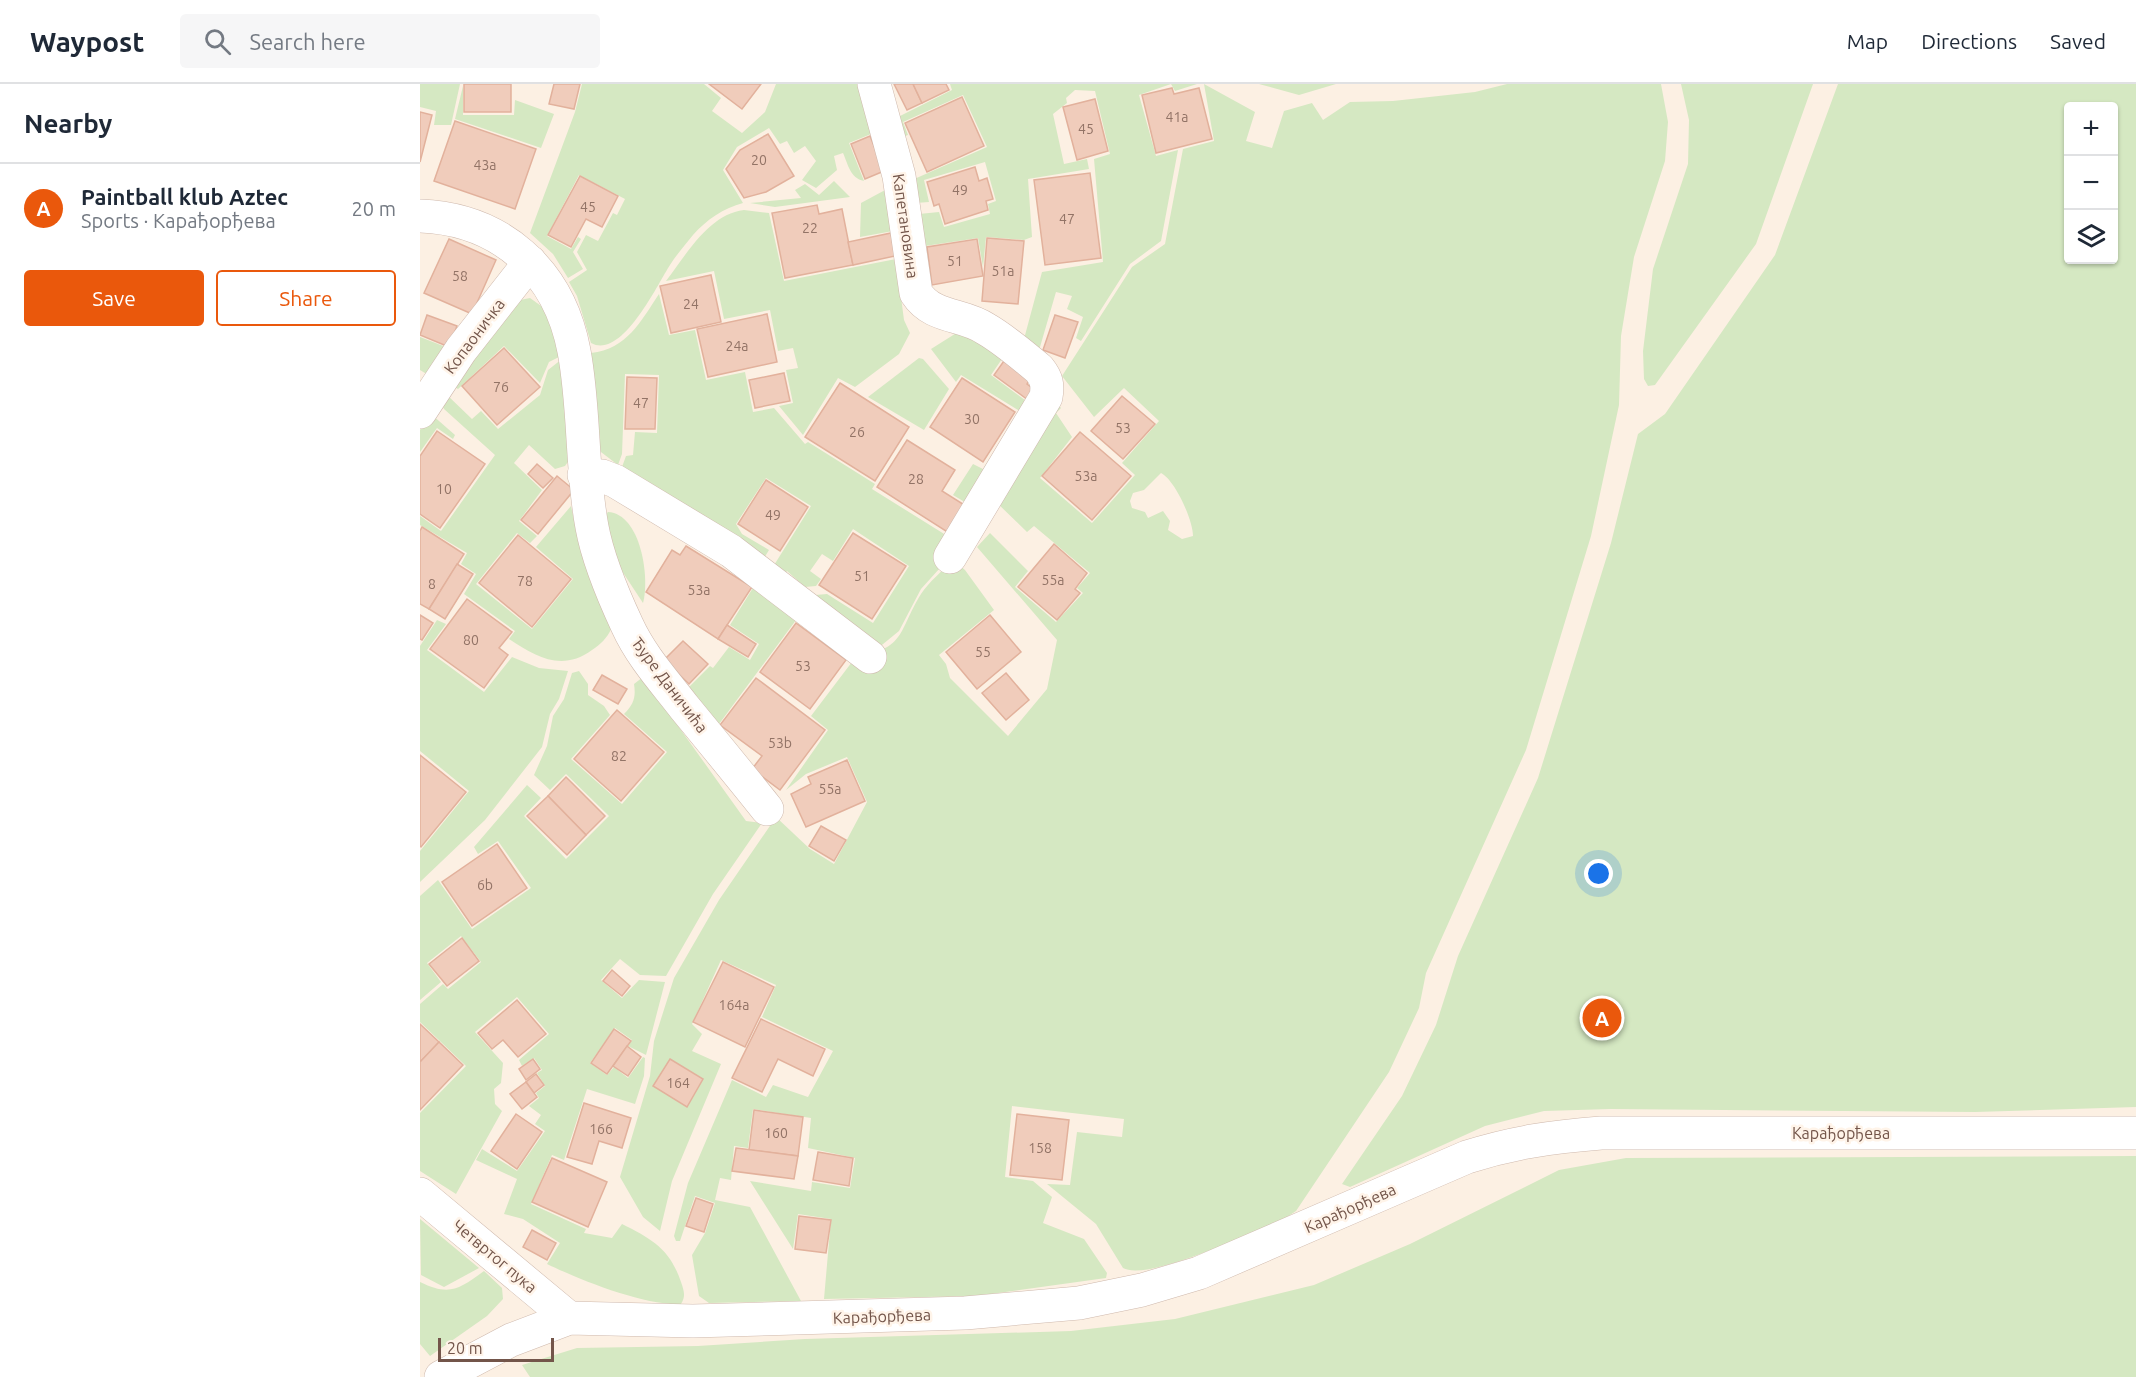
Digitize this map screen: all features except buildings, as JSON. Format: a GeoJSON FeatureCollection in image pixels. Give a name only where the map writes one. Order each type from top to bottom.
{"type":"FeatureCollection","features":[{"type":"Feature","properties":{"kind":"street","name":"Капетановина"},"geometry":{"type":"LineString","coordinates":[[874,84],[899,176],[916,293],[924,305],[933,310],[984,327],[1039,369],[1046,378],[1048,386],[1046,397],[950,557]]}},
{"type":"Feature","properties":{"kind":"street","name":"Ђуре Даничића"},"geometry":{"type":"LineString","coordinates":[[420,216],[464,223],[500,236],[530,262],[559,304],[574,351],[584,476],[592,529],[632,636],[657,673],[767,809]]}},
{"type":"Feature","properties":{"kind":"street","name":"Копаоничка"},"geometry":{"type":"LineString","coordinates":[[420,412],[461,350],[530,262]]}},
{"type":"Feature","properties":{"kind":"street"},"geometry":{"type":"LineString","coordinates":[[584,476],[602,476],[615,481],[730,551],[870,657]]}},
{"type":"Feature","properties":{"kind":"street","name":"Карађорђева"},"geometry":{"type":"LineString","coordinates":[[569,1318],[693,1321],[920,1315],[1079,1303],[1199,1274],[1467,1157],[1510,1143],[1551,1137],[1601,1133],[2136,1133]]}},
{"type":"Feature","properties":{"kind":"street","name":"Четвртог пука"},"geometry":{"type":"LineString","coordinates":[[420,1194],[569,1318]]}},
{"type":"Feature","properties":{"kind":"street"},"geometry":{"type":"LineString","coordinates":[[441,1377],[511,1340],[569,1318]]}},
{"type":"Feature","properties":{"kind":"green space"},"geometry":{"type":"Polygon","coordinates":[[[420,84],[460,84],[451,125],[434,125],[436,111],[420,107],[420,84]]]}},
{"type":"Feature","properties":{"kind":"green space"},"geometry":{"type":"Polygon","coordinates":[[[582,84],[704,84],[721,98],[712,111],[742,133],[765,112],[776,84],[864,84],[871,134],[849,143],[864,181],[853,174],[843,153],[834,156],[837,170],[816,188],[802,180],[816,161],[805,146],[794,153],[787,141],[780,144],[769,128],[737,147],[723,170],[743,203],[716,215],[693,235],[626,331],[615,341],[603,345],[591,343],[577,296],[569,282],[587,270],[577,252],[586,235],[598,241],[613,213],[617,215],[625,199],[579,175],[547,236],[571,249],[578,237],[581,239],[573,252],[583,269],[568,278],[553,254],[530,233],[575,112],[582,84]]]}},
{"type":"Feature","properties":{"kind":"green space"},"geometry":{"type":"Polygon","coordinates":[[[950,84],[1171,84],[1139,95],[1156,156],[1178,150],[1161,241],[1130,264],[1081,341],[1076,338],[1083,317],[1067,309],[1072,296],[1056,292],[1040,347],[1037,350],[1024,339],[1042,272],[1103,262],[1094,159],[1110,154],[1095,91],[1075,90],[1066,98],[1067,103],[1053,114],[1064,164],[1087,159],[1089,169],[1028,179],[1032,237],[1024,240],[986,237],[983,267],[978,238],[925,246],[919,214],[939,212],[944,227],[990,214],[988,204],[996,201],[985,162],[924,180],[929,202],[916,203],[912,180],[987,147],[963,95],[903,122],[908,135],[902,137],[898,117],[952,90],[950,84]]]}},
{"type":"Feature","properties":{"kind":"green space"},"geometry":{"type":"Polygon","coordinates":[[[1171,84],[1197,84],[1175,91],[1171,84]]]}},
{"type":"Feature","properties":{"kind":"green space"},"geometry":{"type":"Polygon","coordinates":[[[1204,84],[1255,112],[1246,141],[1272,148],[1284,111],[1312,103],[1323,120],[1350,102],[1393,101],[1475,92],[1507,84],[1661,84],[1668,122],[1665,161],[1634,257],[1621,336],[1619,405],[1591,536],[1526,750],[1426,973],[1419,1008],[1389,1072],[1296,1211],[1284,1219],[1227,1243],[1155,1268],[1136,1270],[1123,1268],[1096,1224],[1047,1184],[1070,1185],[1077,1132],[1122,1137],[1124,1119],[1012,1106],[1005,1177],[1033,1181],[1052,1197],[1043,1223],[1084,1239],[1107,1273],[1106,1278],[976,1296],[824,1299],[831,1219],[798,1214],[793,1249],[750,1181],[811,1191],[812,1182],[850,1188],[855,1158],[808,1148],[811,1118],[753,1109],[748,1148],[734,1146],[731,1180],[720,1178],[715,1200],[750,1207],[801,1301],[709,1303],[699,1296],[692,1255],[705,1233],[715,1203],[695,1196],[680,1241],[676,1241],[674,1236],[688,1183],[732,1080],[766,1097],[773,1085],[808,1097],[833,1051],[762,1017],[776,985],[721,960],[692,1024],[702,1034],[692,1051],[721,1064],[672,1181],[660,1231],[643,1217],[620,1177],[650,1076],[654,1041],[674,978],[719,900],[776,817],[810,849],[834,864],[867,802],[847,757],[806,774],[786,790],[828,730],[811,716],[855,658],[872,654],[892,643],[903,628],[921,594],[953,560],[965,570],[994,610],[939,655],[946,664],[950,678],[1008,736],[1047,689],[1057,640],[977,547],[990,533],[1028,571],[1015,587],[1056,622],[1083,593],[1077,588],[1090,573],[1034,526],[1027,532],[993,499],[1054,400],[1061,408],[1056,413],[1072,437],[1040,478],[1092,523],[1135,475],[1122,463],[1159,421],[1124,388],[1094,417],[1062,376],[1132,267],[1165,244],[1183,149],[1214,141],[1204,84]],[[1161,473],[1144,490],[1133,493],[1130,501],[1132,508],[1145,512],[1148,518],[1163,511],[1170,521],[1168,530],[1182,539],[1193,536],[1190,520],[1182,501],[1161,473]]]}},
{"type":"Feature","properties":{"kind":"green space"},"geometry":{"type":"Polygon","coordinates":[[[1259,84],[1336,84],[1299,95],[1259,84]]]}},
{"type":"Feature","properties":{"kind":"green space"},"geometry":{"type":"Polygon","coordinates":[[[1681,84],[1813,84],[1756,244],[1655,385],[1648,386],[1644,379],[1643,351],[1653,269],[1688,164],[1689,120],[1681,84]]]}},
{"type":"Feature","properties":{"kind":"green space"},"geometry":{"type":"Polygon","coordinates":[[[1838,84],[2136,84],[2136,1107],[1975,1112],[1611,1109],[1544,1111],[1485,1126],[1350,1187],[1342,1184],[1402,1096],[1436,1025],[1458,956],[1538,778],[1611,543],[1638,434],[1665,414],[1775,255],[1838,84]]]}},
{"type":"Feature","properties":{"kind":"green space"},"geometry":{"type":"Polygon","coordinates":[[[463,86],[463,115],[514,115],[515,100],[554,114],[541,148],[455,119],[463,86]]]}},
{"type":"Feature","properties":{"kind":"green space"},"geometry":{"type":"Polygon","coordinates":[[[834,181],[850,197],[775,207],[750,203],[801,198],[795,190],[805,184],[819,195],[834,181]]]}},
{"type":"Feature","properties":{"kind":"green space"},"geometry":{"type":"Polygon","coordinates":[[[887,189],[893,231],[860,237],[861,203],[887,189]]]}},
{"type":"Feature","properties":{"kind":"green space"},"geometry":{"type":"Polygon","coordinates":[[[744,210],[769,213],[784,281],[896,259],[904,320],[910,333],[899,354],[855,387],[838,378],[803,435],[779,406],[793,403],[786,370],[798,368],[793,348],[778,351],[770,310],[724,319],[714,271],[666,281],[709,227],[731,213],[744,210]]]}},
{"type":"Feature","properties":{"kind":"green space"},"geometry":{"type":"Polygon","coordinates":[[[659,294],[669,335],[695,330],[706,380],[745,372],[753,412],[774,408],[805,444],[808,442],[875,484],[872,489],[949,537],[949,558],[921,589],[899,631],[877,649],[804,596],[827,594],[873,623],[909,566],[853,529],[833,561],[822,554],[810,571],[821,579],[816,586],[805,587],[787,571],[782,578],[771,570],[811,506],[766,478],[736,524],[742,534],[769,550],[761,563],[622,467],[626,456],[633,455],[635,432],[657,433],[659,375],[625,374],[622,454],[618,465],[597,449],[591,353],[604,350],[624,340],[659,294]]]}},
{"type":"Feature","properties":{"kind":"green space"},"geometry":{"type":"Polygon","coordinates":[[[530,298],[544,308],[561,356],[549,362],[540,383],[504,346],[458,389],[450,384],[520,300],[530,298]]]}},
{"type":"Feature","properties":{"kind":"green space"},"geometry":{"type":"Polygon","coordinates":[[[958,332],[1004,356],[991,375],[1029,403],[1023,413],[961,375],[956,382],[931,349],[958,332]]]}},
{"type":"Feature","properties":{"kind":"green space"},"geometry":{"type":"Polygon","coordinates":[[[420,337],[451,349],[430,376],[420,370],[420,337]]]}},
{"type":"Feature","properties":{"kind":"green space"},"geometry":{"type":"Polygon","coordinates":[[[919,358],[923,359],[949,389],[924,430],[868,397],[919,358]]]}},
{"type":"Feature","properties":{"kind":"green space"},"geometry":{"type":"Polygon","coordinates":[[[562,359],[570,459],[565,466],[555,469],[529,445],[514,463],[542,490],[519,521],[537,536],[530,543],[517,533],[476,584],[532,629],[573,579],[536,547],[571,506],[578,538],[611,629],[598,646],[581,657],[560,661],[539,656],[509,639],[515,631],[464,594],[476,574],[461,564],[467,553],[420,525],[420,516],[441,531],[495,455],[444,409],[441,403],[445,393],[472,419],[481,411],[498,429],[540,395],[548,370],[562,359]]]}},
{"type":"Feature","properties":{"kind":"green space"},"geometry":{"type":"Polygon","coordinates":[[[431,414],[455,435],[453,439],[437,428],[420,452],[420,430],[431,414]]]}},
{"type":"Feature","properties":{"kind":"green space"},"geometry":{"type":"Polygon","coordinates":[[[1013,422],[968,504],[953,495],[973,464],[983,469],[1013,422]]]}},
{"type":"Feature","properties":{"kind":"green space"},"geometry":{"type":"Polygon","coordinates":[[[608,512],[619,515],[628,524],[641,549],[645,579],[643,603],[616,562],[605,515],[608,512]]]}},
{"type":"Feature","properties":{"kind":"green space"},"geometry":{"type":"Polygon","coordinates":[[[756,583],[799,616],[716,728],[686,690],[710,666],[713,668],[729,647],[750,660],[759,644],[730,625],[756,583]]]}},
{"type":"Feature","properties":{"kind":"green space"},"geometry":{"type":"Polygon","coordinates":[[[437,620],[446,624],[427,650],[484,692],[512,657],[539,668],[568,671],[559,699],[550,714],[542,747],[485,820],[420,882],[420,851],[469,791],[420,751],[420,646],[437,620]]]}},
{"type":"Feature","properties":{"kind":"green space"},"geometry":{"type":"Polygon","coordinates":[[[579,671],[588,684],[588,695],[604,706],[610,715],[571,759],[622,804],[667,752],[624,714],[634,700],[634,684],[643,677],[746,821],[762,823],[713,894],[666,976],[640,975],[620,959],[601,980],[622,998],[639,980],[665,982],[646,1055],[628,1046],[632,1040],[615,1028],[590,1063],[607,1075],[614,1067],[628,1078],[643,1057],[645,1058],[644,1076],[635,1104],[587,1089],[564,1160],[552,1155],[531,1204],[586,1229],[584,1233],[612,1238],[622,1224],[651,1240],[665,1253],[677,1271],[684,1293],[681,1304],[666,1304],[631,1296],[594,1284],[547,1264],[560,1243],[523,1219],[504,1214],[517,1179],[476,1160],[482,1149],[517,1171],[545,1131],[535,1124],[541,1115],[529,1106],[539,1098],[536,1093],[545,1086],[537,1073],[542,1070],[534,1058],[522,1066],[519,1060],[549,1034],[517,997],[475,1032],[503,1063],[501,1083],[494,1089],[495,1104],[502,1111],[456,1194],[420,1171],[420,1113],[466,1066],[420,1022],[420,1004],[443,984],[448,989],[481,962],[461,936],[427,963],[441,982],[420,1000],[420,896],[438,880],[472,929],[531,888],[498,841],[478,854],[474,847],[527,785],[541,798],[524,816],[566,859],[609,816],[566,774],[550,790],[534,775],[547,746],[553,716],[564,699],[572,673],[579,671]]]}},
{"type":"Feature","properties":{"kind":"green space"},"geometry":{"type":"Polygon","coordinates":[[[2136,1156],[2136,1377],[530,1377],[522,1365],[577,1348],[698,1346],[805,1339],[1071,1331],[1175,1319],[1314,1285],[1410,1244],[1559,1170],[1626,1158],[2136,1156]]]}},
{"type":"Feature","properties":{"kind":"green space"},"geometry":{"type":"Polygon","coordinates":[[[420,1219],[479,1268],[444,1287],[421,1275],[420,1219]]]}},
{"type":"Feature","properties":{"kind":"green space"},"geometry":{"type":"Polygon","coordinates":[[[484,1271],[502,1288],[503,1299],[487,1316],[430,1356],[420,1344],[420,1282],[439,1289],[453,1289],[467,1283],[484,1271]]]}},
{"type":"Feature","properties":{"kind":"place","name":"Paintball klub Aztec"},"geometry":{"type":"Point","coordinates":[1602,1018]}}]}
